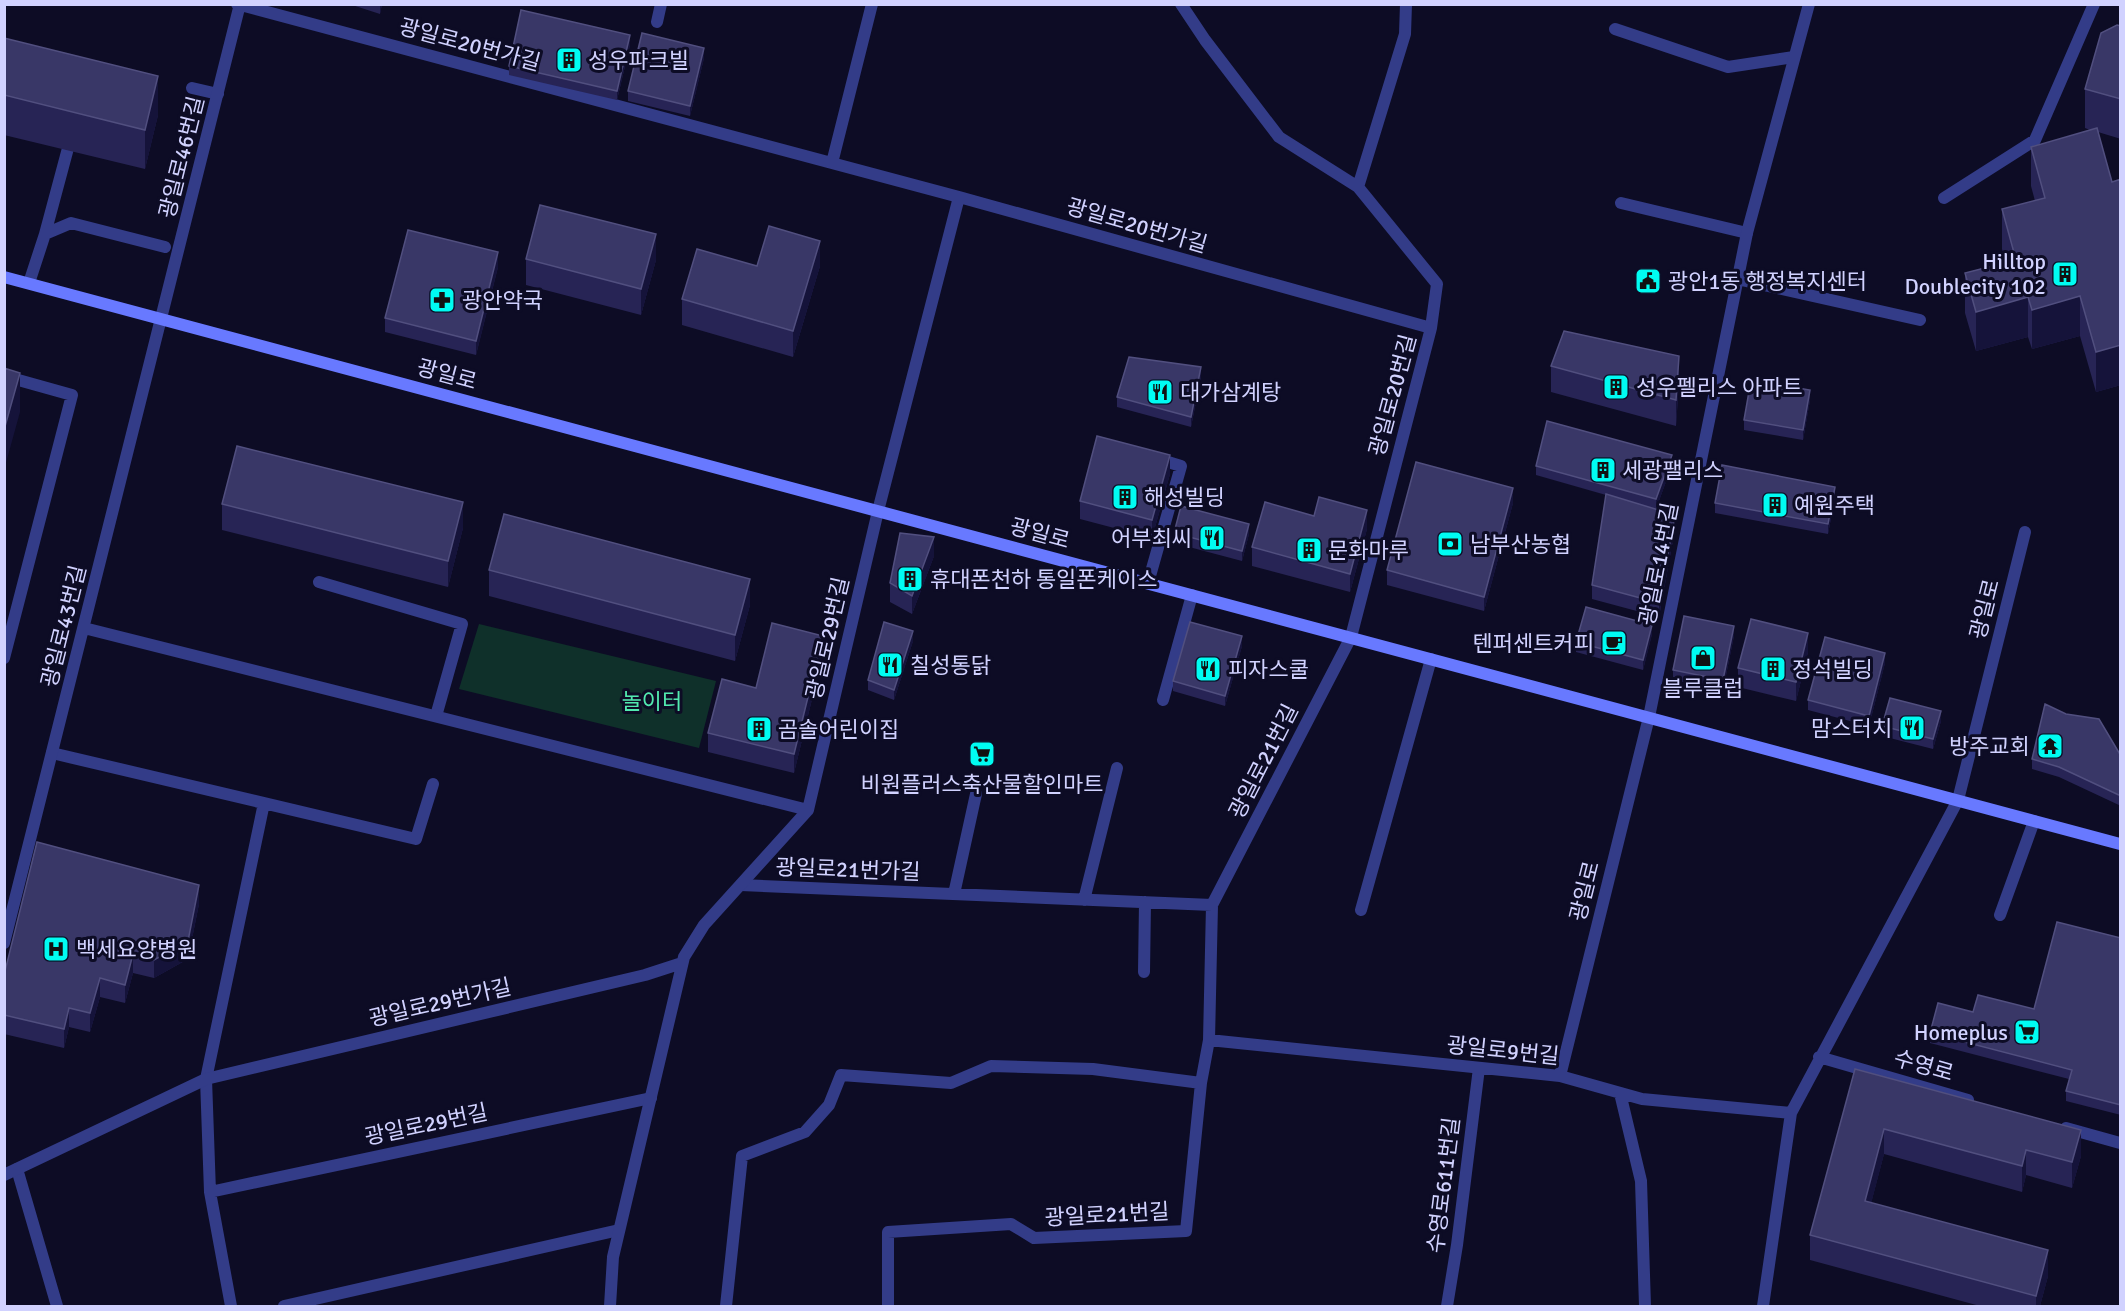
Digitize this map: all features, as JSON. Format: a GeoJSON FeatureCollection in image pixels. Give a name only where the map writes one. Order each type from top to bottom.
{"type":"FeatureCollection","features":[{"type":"Feature","properties":{"kind":"street"},"geometry":{"type":"LineString","coordinates":[[657,22],[661,4]]}},
{"type":"Feature","properties":{"kind":"street"},"geometry":{"type":"LineString","coordinates":[[832,163],[872,4]]}},
{"type":"Feature","properties":{"kind":"street","name":"광일로20번길"},"geometry":{"type":"LineString","coordinates":[[1181,4],[1279,136],[1358,187],[1437,284],[1431,328],[1351,637]]}},
{"type":"Feature","properties":{"kind":"street"},"geometry":{"type":"LineString","coordinates":[[1358,187],[1405,34],[1406,4]]}},
{"type":"Feature","properties":{"kind":"street","name":"광일로14번길"},"geometry":{"type":"LineString","coordinates":[[1648,717],[1747,233],[1809,4]]}},
{"type":"Feature","properties":{"kind":"street"},"geometry":{"type":"LineString","coordinates":[[1944,198],[2035,140],[2094,4]]}},
{"type":"Feature","properties":{"kind":"street","name":"광일로20번가길"},"geometry":{"type":"LineString","coordinates":[[239,5],[959,197],[1431,328]]}},
{"type":"Feature","properties":{"kind":"street","name":"광일로46번길"},"geometry":{"type":"LineString","coordinates":[[161,319],[239,5]]}},
{"type":"Feature","properties":{"kind":"street"},"geometry":{"type":"LineString","coordinates":[[1615,29],[1728,67],[1794,57]]}},
{"type":"Feature","properties":{"kind":"street"},"geometry":{"type":"LineString","coordinates":[[192,88],[218,94]]}},
{"type":"Feature","properties":{"kind":"street"},"geometry":{"type":"LineString","coordinates":[[29,283],[45,234],[75,123]]}},
{"type":"Feature","properties":{"kind":"street"},"geometry":{"type":"LineString","coordinates":[[878,511],[959,197]]}},
{"type":"Feature","properties":{"kind":"street"},"geometry":{"type":"LineString","coordinates":[[1621,203],[1747,233]]}},
{"type":"Feature","properties":{"kind":"street"},"geometry":{"type":"LineString","coordinates":[[45,234],[71,223],[165,247]]}},
{"type":"Feature","properties":{"kind":"street","name":"광일로"},"geometry":{"type":"LineString","coordinates":[[4,277],[2121,844]]}},
{"type":"Feature","properties":{"kind":"street"},"geometry":{"type":"LineString","coordinates":[[1737,279],[1920,320]]}},
{"type":"Feature","properties":{"kind":"street","name":"광일로43번길"},"geometry":{"type":"LineString","coordinates":[[4,943],[161,319]]}},
{"type":"Feature","properties":{"kind":"street"},"geometry":{"type":"LineString","coordinates":[[4,376],[72,394],[4,658]]}},
{"type":"Feature","properties":{"kind":"street"},"geometry":{"type":"LineString","coordinates":[[1147,456],[1180,466],[1149,584]]}},
{"type":"Feature","properties":{"kind":"street","name":"광일로29번길"},"geometry":{"type":"LineString","coordinates":[[609,1306],[613,1257],[682,963],[704,925],[808,810],[878,511]]}},
{"type":"Feature","properties":{"kind":"street","name":"광일로"},"geometry":{"type":"LineString","coordinates":[[1958,800],[2025,532]]}},
{"type":"Feature","properties":{"kind":"street"},"geometry":{"type":"LineString","coordinates":[[318,582],[462,624],[436,716]]}},
{"type":"Feature","properties":{"kind":"street"},"geometry":{"type":"LineString","coordinates":[[1163,700],[1192,595]]}},
{"type":"Feature","properties":{"kind":"street"},"geometry":{"type":"LineString","coordinates":[[84,628],[808,810]]}},
{"type":"Feature","properties":{"kind":"street","name":"광일로21번길"},"geometry":{"type":"LineString","coordinates":[[888,1306],[888,1232],[1011,1224],[1034,1239],[1186,1231],[1201,1083],[1209,1040],[1212,905],[1351,637]]}},
{"type":"Feature","properties":{"kind":"street"},"geometry":{"type":"LineString","coordinates":[[1361,910],[1431,659]]}},
{"type":"Feature","properties":{"kind":"street","name":"광일로"},"geometry":{"type":"LineString","coordinates":[[1560,1076],[1648,717]]}},
{"type":"Feature","properties":{"kind":"street"},"geometry":{"type":"LineString","coordinates":[[52,753],[416,839],[433,784]]}},
{"type":"Feature","properties":{"kind":"street"},"geometry":{"type":"LineString","coordinates":[[1084,900],[1117,768]]}},
{"type":"Feature","properties":{"kind":"street"},"geometry":{"type":"LineString","coordinates":[[954,894],[976,794]]}},
{"type":"Feature","properties":{"kind":"street"},"geometry":{"type":"LineString","coordinates":[[1763,1306],[1791,1113],[1958,800]]}},
{"type":"Feature","properties":{"kind":"street"},"geometry":{"type":"LineString","coordinates":[[231,1306],[210,1192],[206,1079],[264,803]]}},
{"type":"Feature","properties":{"kind":"street"},"geometry":{"type":"LineString","coordinates":[[2000,915],[2034,820]]}},
{"type":"Feature","properties":{"kind":"street","name":"광일로21번가길"},"geometry":{"type":"LineString","coordinates":[[741,885],[1212,905]]}},
{"type":"Feature","properties":{"kind":"street"},"geometry":{"type":"LineString","coordinates":[[1144,972],[1145,903]]}},
{"type":"Feature","properties":{"kind":"street","name":"광일로29번가길"},"geometry":{"type":"LineString","coordinates":[[4,1175],[206,1079],[633,978],[682,963]]}},
{"type":"Feature","properties":{"kind":"street","name":"광일로9번길"},"geometry":{"type":"LineString","coordinates":[[1209,1040],[1560,1076],[1641,1099],[1791,1113]]}},
{"type":"Feature","properties":{"kind":"street","name":"수영로"},"geometry":{"type":"LineString","coordinates":[[1819,1057],[1976,1102]]}},
{"type":"Feature","properties":{"kind":"street"},"geometry":{"type":"LineString","coordinates":[[726,1306],[742,1156],[805,1132],[829,1105],[841,1075],[951,1083],[991,1066],[1093,1069],[1201,1083]]}},
{"type":"Feature","properties":{"kind":"street","name":"수영로611번길"},"geometry":{"type":"LineString","coordinates":[[1447,1306],[1479,1068]]}},
{"type":"Feature","properties":{"kind":"street"},"geometry":{"type":"LineString","coordinates":[[1620,1093],[1641,1181],[1645,1306]]}},
{"type":"Feature","properties":{"kind":"street","name":"광일로29번길"},"geometry":{"type":"LineString","coordinates":[[210,1192],[651,1098]]}},
{"type":"Feature","properties":{"kind":"street"},"geometry":{"type":"LineString","coordinates":[[2054,1124],[2121,1143]]}},
{"type":"Feature","properties":{"kind":"street"},"geometry":{"type":"LineString","coordinates":[[17,1169],[57,1306]]}},
{"type":"Feature","properties":{"kind":"street"},"geometry":{"type":"LineString","coordinates":[[284,1306],[619,1230]]}},
{"type":"Feature","properties":{"kind":"green space","name":"놀이터"},"geometry":{"type":"Polygon","coordinates":[[[479,624],[716,681],[699,748],[459,689],[479,624]]]}},
{"type":"Feature","properties":{"kind":"building","name":"성우파크빌"},"geometry":{"type":"Polygon","coordinates":[[[521,10],[630,35],[617,91],[509,66],[521,10]]]}},
{"type":"Feature","properties":{"kind":"building"},"geometry":{"type":"Polygon","coordinates":[[[2117,25],[2121,26],[2121,99],[2085,89],[2101,33],[2117,25]]]}},
{"type":"Feature","properties":{"kind":"building"},"geometry":{"type":"Polygon","coordinates":[[[642,33],[704,48],[690,106],[628,91],[642,33]]]}},
{"type":"Feature","properties":{"kind":"building"},"geometry":{"type":"Polygon","coordinates":[[[4,38],[158,76],[145,130],[4,95],[4,38]]]}},
{"type":"Feature","properties":{"kind":"building","name":"Hilltop Doublecity 102"},"geometry":{"type":"Polygon","coordinates":[[[2097,128],[2112,182],[2121,179],[2121,345],[2096,352],[2080,296],[2032,310],[2028,297],[1976,312],[1965,273],[2016,260],[2002,209],[2045,198],[2031,147],[2097,128]]]}},
{"type":"Feature","properties":{"kind":"building"},"geometry":{"type":"Polygon","coordinates":[[[540,205],[656,234],[641,289],[526,259],[540,205]]]}},
{"type":"Feature","properties":{"kind":"building"},"geometry":{"type":"Polygon","coordinates":[[[769,226],[820,241],[793,331],[682,299],[697,249],[757,266],[769,226]]]}},
{"type":"Feature","properties":{"kind":"building","name":"광안약국"},"geometry":{"type":"Polygon","coordinates":[[[408,230],[498,252],[476,341],[385,318],[408,230]]]}},
{"type":"Feature","properties":{"kind":"building"},"geometry":{"type":"Polygon","coordinates":[[[1564,331],[1679,356],[1676,400],[1551,366],[1564,331]]]}},
{"type":"Feature","properties":{"kind":"building","name":"대가삼계탕"},"geometry":{"type":"Polygon","coordinates":[[[1129,357],[1201,367],[1191,417],[1117,397],[1129,357]]]}},
{"type":"Feature","properties":{"kind":"building"},"geometry":{"type":"Polygon","coordinates":[[[4,368],[20,373],[4,430],[4,368]]]}},
{"type":"Feature","properties":{"kind":"building"},"geometry":{"type":"Polygon","coordinates":[[[1751,380],[1810,390],[1803,430],[1744,420],[1751,380]]]}},
{"type":"Feature","properties":{"kind":"building","name":"세광팰리스"},"geometry":{"type":"Polygon","coordinates":[[[1547,421],[1672,455],[1656,499],[1536,466],[1547,421]]]}},
{"type":"Feature","properties":{"kind":"building","name":"해성빌딩"},"geometry":{"type":"Polygon","coordinates":[[[1097,436],[1170,455],[1152,520],[1080,501],[1097,436]]]}},
{"type":"Feature","properties":{"kind":"building"},"geometry":{"type":"Polygon","coordinates":[[[237,446],[463,502],[448,561],[222,504],[237,446]]]}},
{"type":"Feature","properties":{"kind":"building","name":"남부산농협"},"geometry":{"type":"Polygon","coordinates":[[[1416,462],[1513,488],[1484,597],[1387,570],[1416,462]]]}},
{"type":"Feature","properties":{"kind":"building","name":"예원주택"},"geometry":{"type":"Polygon","coordinates":[[[1722,465],[1835,487],[1828,524],[1715,503],[1722,465]]]}},
{"type":"Feature","properties":{"kind":"building"},"geometry":{"type":"Polygon","coordinates":[[[1606,494],[1675,515],[1659,603],[1592,585],[1606,494]]]}},
{"type":"Feature","properties":{"kind":"building","name":"문화마루"},"geometry":{"type":"Polygon","coordinates":[[[1319,497],[1367,510],[1350,574],[1252,547],[1265,502],[1314,516],[1319,497]]]}},
{"type":"Feature","properties":{"kind":"building","name":"어부최씨"},"geometry":{"type":"Polygon","coordinates":[[[1181,506],[1249,524],[1242,551],[1174,533],[1181,506]]]}},
{"type":"Feature","properties":{"kind":"building"},"geometry":{"type":"Polygon","coordinates":[[[504,514],[750,579],[735,635],[489,570],[504,514]]]}},
{"type":"Feature","properties":{"kind":"building"},"geometry":{"type":"Polygon","coordinates":[[[900,533],[934,537],[912,596],[890,583],[900,533]]]}},
{"type":"Feature","properties":{"kind":"building","name":"텐퍼센트커피"},"geometry":{"type":"Polygon","coordinates":[[[1586,607],[1652,625],[1643,660],[1576,642],[1586,607]]]}},
{"type":"Feature","properties":{"kind":"building","name":"블루클럽"},"geometry":{"type":"Polygon","coordinates":[[[1684,616],[1734,626],[1723,680],[1673,670],[1684,616]]]}},
{"type":"Feature","properties":{"kind":"building"},"geometry":{"type":"Polygon","coordinates":[[[1751,619],[1808,633],[1796,682],[1738,668],[1751,619]]]}},
{"type":"Feature","properties":{"kind":"building","name":"칠성통닭"},"geometry":{"type":"Polygon","coordinates":[[[884,622],[913,631],[894,690],[868,680],[884,622]]]}},
{"type":"Feature","properties":{"kind":"building","name":"피자스쿨"},"geometry":{"type":"Polygon","coordinates":[[[1190,622],[1242,636],[1225,696],[1173,681],[1190,622]]]}},
{"type":"Feature","properties":{"kind":"building","name":"곰솔어린이집"},"geometry":{"type":"Polygon","coordinates":[[[772,623],[823,636],[794,754],[708,733],[722,679],[756,688],[772,623]]]}},
{"type":"Feature","properties":{"kind":"building"},"geometry":{"type":"Polygon","coordinates":[[[1825,637],[1885,653],[1869,716],[1808,700],[1825,637]]]}},
{"type":"Feature","properties":{"kind":"building","name":"맘스터치"},"geometry":{"type":"Polygon","coordinates":[[[1890,698],[1941,711],[1933,739],[1882,726],[1890,698]]]}},
{"type":"Feature","properties":{"kind":"building"},"geometry":{"type":"Polygon","coordinates":[[[2045,704],[2066,714],[2099,719],[2121,756],[2121,796],[2059,767],[2032,759],[2045,704]]]}},
{"type":"Feature","properties":{"kind":"building"},"geometry":{"type":"Polygon","coordinates":[[[37,842],[199,885],[188,941],[154,960],[133,954],[125,985],[100,978],[90,1013],[69,1008],[64,1029],[4,1015],[4,975],[37,842]]]}},
{"type":"Feature","properties":{"kind":"building","name":"Homeplus"},"geometry":{"type":"Polygon","coordinates":[[[2057,922],[2121,938],[2121,1105],[2066,1091],[2072,1070],[1930,1033],[1938,1003],[1973,1012],[1978,995],[2034,1009],[2057,922]]]}},
{"type":"Feature","properties":{"kind":"building"},"geometry":{"type":"Polygon","coordinates":[[[1855,1069],[2081,1130],[2072,1162],[2026,1150],[2022,1166],[1884,1129],[1865,1201],[2048,1250],[2036,1296],[1810,1235],[1855,1069]]]}},
{"type":"Feature","properties":{"kind":"place","name":"성우파크빌"},"geometry":{"type":"Point","coordinates":[569,60]}},
{"type":"Feature","properties":{"kind":"place","name":"Hilltop Doublecity 102"},"geometry":{"type":"Point","coordinates":[2065,274]}},
{"type":"Feature","properties":{"kind":"place","name":"광안1동 행정복지센터"},"geometry":{"type":"Point","coordinates":[1648,281]}},
{"type":"Feature","properties":{"kind":"place","name":"광안약국"},"geometry":{"type":"Point","coordinates":[442,300]}},
{"type":"Feature","properties":{"kind":"place","name":"성우펠리스 아파트"},"geometry":{"type":"Point","coordinates":[1616,387]}},
{"type":"Feature","properties":{"kind":"place","name":"대가삼계탕"},"geometry":{"type":"Point","coordinates":[1160,392]}},
{"type":"Feature","properties":{"kind":"place","name":"세광팰리스"},"geometry":{"type":"Point","coordinates":[1603,470]}},
{"type":"Feature","properties":{"kind":"place","name":"해성빌딩"},"geometry":{"type":"Point","coordinates":[1125,497]}},
{"type":"Feature","properties":{"kind":"place","name":"예원주택"},"geometry":{"type":"Point","coordinates":[1775,505]}},
{"type":"Feature","properties":{"kind":"place","name":"어부최씨"},"geometry":{"type":"Point","coordinates":[1212,538]}},
{"type":"Feature","properties":{"kind":"place","name":"남부산농협"},"geometry":{"type":"Point","coordinates":[1450,544]}},
{"type":"Feature","properties":{"kind":"place","name":"문화마루"},"geometry":{"type":"Point","coordinates":[1309,550]}},
{"type":"Feature","properties":{"kind":"place","name":"휴대폰천하 통일폰케이스"},"geometry":{"type":"Point","coordinates":[910,579]}},
{"type":"Feature","properties":{"kind":"place","name":"텐퍼센트커피"},"geometry":{"type":"Point","coordinates":[1614,643]}},
{"type":"Feature","properties":{"kind":"place","name":"블루클럽"},"geometry":{"type":"Point","coordinates":[1703,658]}},
{"type":"Feature","properties":{"kind":"place","name":"칠성통닭"},"geometry":{"type":"Point","coordinates":[890,665]}},
{"type":"Feature","properties":{"kind":"place","name":"피자스쿨"},"geometry":{"type":"Point","coordinates":[1208,669]}},
{"type":"Feature","properties":{"kind":"place","name":"정석빌딩"},"geometry":{"type":"Point","coordinates":[1773,669]}},
{"type":"Feature","properties":{"kind":"place","name":"맘스터치"},"geometry":{"type":"Point","coordinates":[1912,728]}},
{"type":"Feature","properties":{"kind":"place","name":"곰솔어린이집"},"geometry":{"type":"Point","coordinates":[759,729]}},
{"type":"Feature","properties":{"kind":"place","name":"방주교회"},"geometry":{"type":"Point","coordinates":[2050,746]}},
{"type":"Feature","properties":{"kind":"place","name":"비원플러스축산물할인마트"},"geometry":{"type":"Point","coordinates":[982,754]}},
{"type":"Feature","properties":{"kind":"place","name":"백세요양병원"},"geometry":{"type":"Point","coordinates":[56,949]}},
{"type":"Feature","properties":{"kind":"place","name":"Homeplus"},"geometry":{"type":"Point","coordinates":[2027,1032]}}]}
